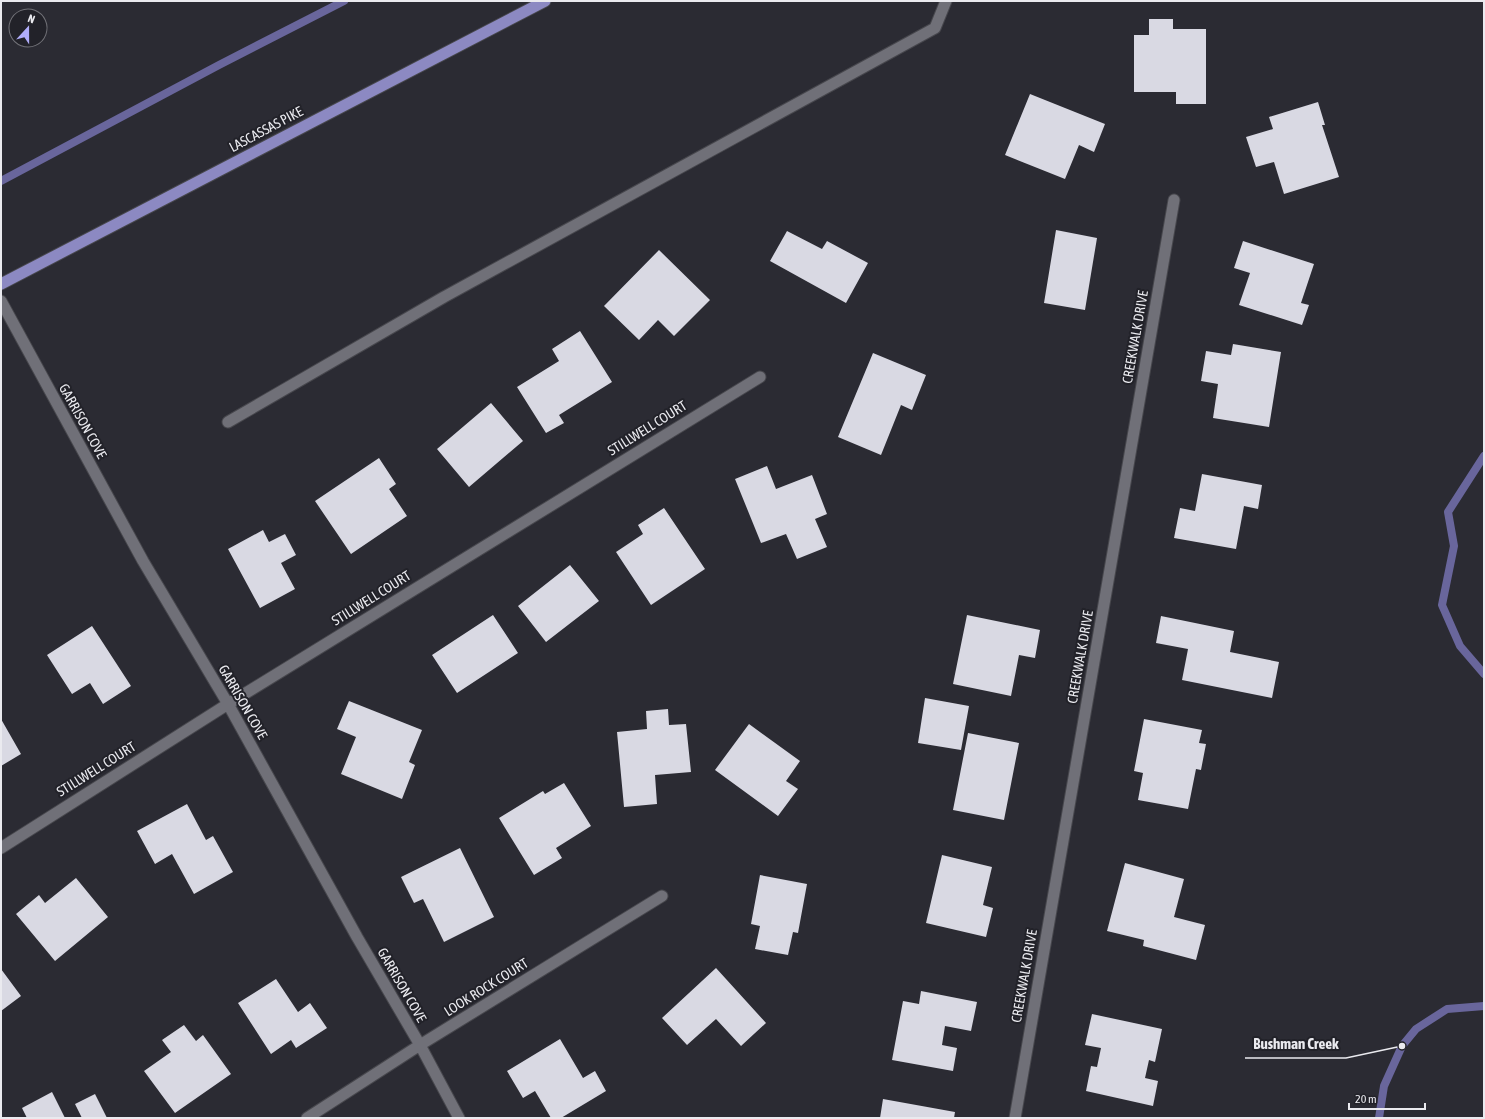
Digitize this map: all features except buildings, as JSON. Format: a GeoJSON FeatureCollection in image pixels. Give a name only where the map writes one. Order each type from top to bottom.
{"type":"FeatureCollection","features":[{"type":"Feature","properties":{"kind":"main road","name":"LASCASSAS PIKE"},"geometry":{"type":"LineString","coordinates":[[1,284],[540,2]]}},
{"type":"Feature","properties":{"kind":"street"},"geometry":{"type":"LineString","coordinates":[[228,422],[444,297],[935,28],[946,1]]}},
{"type":"Feature","properties":{"kind":"street","name":"CREEKWALK DRIVE"},"geometry":{"type":"LineString","coordinates":[[1015,1118],[1174,200]]}},
{"type":"Feature","properties":{"kind":"street","name":"GARRISON COVE"},"geometry":{"type":"LineString","coordinates":[[1,301],[143,560],[228,704],[357,937],[420,1045],[459,1118]]}},
{"type":"Feature","properties":{"kind":"street","name":"STILLWELL COURT"},"geometry":{"type":"LineString","coordinates":[[1,848],[228,704],[760,377]]}},
{"type":"Feature","properties":{"kind":"street","name":"LOOK ROCK COURT"},"geometry":{"type":"LineString","coordinates":[[307,1118],[420,1045],[662,896]]}},
{"type":"Feature","properties":{"kind":"waterway"},"geometry":{"type":"LineString","coordinates":[[1,181],[219,65],[344,1]]}},
{"type":"Feature","properties":{"kind":"waterway"},"geometry":{"type":"LineString","coordinates":[[1484,456],[1448,512],[1454,546],[1442,605],[1460,646],[1484,674]]}},
{"type":"Feature","properties":{"kind":"waterway"},"geometry":{"type":"LineString","coordinates":[[1379,1118],[1384,1086],[1402,1046],[1416,1029],[1447,1009],[1484,1006]]}},
{"type":"Feature","properties":{"kind":"place","name":"Bushman Creek"},"geometry":{"type":"Point","coordinates":[1402,1046]}}]}
